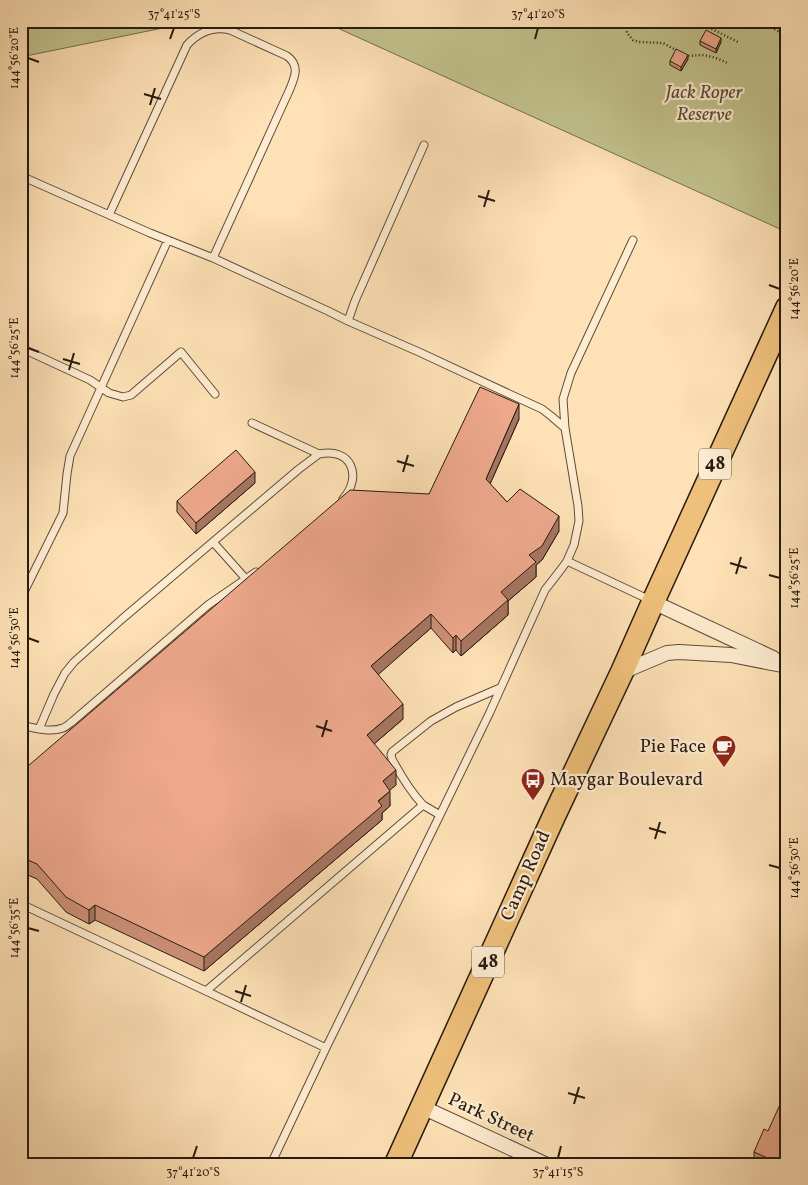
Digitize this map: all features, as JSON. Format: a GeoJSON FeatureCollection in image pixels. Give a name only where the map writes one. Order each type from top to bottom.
{"type":"FeatureCollection","features":[{"type":"Feature","properties":{"kind":"main road","name":"Camp Road"},"geometry":{"type":"LineString","coordinates":[[396,1164],[787,308]]}},
{"type":"Feature","properties":{"kind":"street"},"geometry":{"type":"LineString","coordinates":[[653,602],[787,666]]}},
{"type":"Feature","properties":{"kind":"street"},"geometry":{"type":"LineString","coordinates":[[622,672],[667,653],[679,652],[731,655],[787,666]]}},
{"type":"Feature","properties":{"kind":"street","name":"Park Street"},"geometry":{"type":"LineString","coordinates":[[422,1107],[545,1164]]}},
{"type":"Feature","properties":{"kind":"lane"},"geometry":{"type":"LineString","coordinates":[[109,215],[187,45],[194,37],[201,33],[223,28],[230,30],[287,56],[292,60],[295,69],[289,91],[213,258]]}},
{"type":"Feature","properties":{"kind":"lane"},"geometry":{"type":"LineString","coordinates":[[348,321],[355,301],[424,145]]}},
{"type":"Feature","properties":{"kind":"lane"},"geometry":{"type":"LineString","coordinates":[[21,176],[213,258],[419,352],[542,409],[565,428]]}},
{"type":"Feature","properties":{"kind":"lane"},"geometry":{"type":"LineString","coordinates":[[21,598],[63,514],[66,474],[70,456],[168,240]]}},
{"type":"Feature","properties":{"kind":"lane"},"geometry":{"type":"LineString","coordinates":[[270,1164],[440,815],[544,590],[567,560],[574,545],[579,522],[578,506],[565,428],[563,399],[571,373],[633,240]]}},
{"type":"Feature","properties":{"kind":"lane"},"geometry":{"type":"LineString","coordinates":[[21,348],[90,380],[109,393],[128,397],[181,352],[215,394]]}},
{"type":"Feature","properties":{"kind":"lane"},"geometry":{"type":"LineString","coordinates":[[252,423],[319,454]]}},
{"type":"Feature","properties":{"kind":"lane"},"geometry":{"type":"LineString","coordinates":[[39,729],[54,694],[65,673],[74,662],[122,619],[319,454],[334,453],[350,463],[352,481],[346,496],[339,503]]}},
{"type":"Feature","properties":{"kind":"lane"},"geometry":{"type":"LineString","coordinates":[[213,542],[246,579]]}},
{"type":"Feature","properties":{"kind":"lane"},"geometry":{"type":"LineString","coordinates":[[567,560],[653,602]]}},
{"type":"Feature","properties":{"kind":"lane"},"geometry":{"type":"LineString","coordinates":[[21,725],[54,730],[62,728],[73,721],[208,605],[259,570]]}},
{"type":"Feature","properties":{"kind":"lane"},"geometry":{"type":"LineString","coordinates":[[440,815],[423,805],[414,795],[392,759],[392,752],[431,721],[456,707],[500,688]]}},
{"type":"Feature","properties":{"kind":"lane"},"geometry":{"type":"LineString","coordinates":[[206,991],[423,805]]}},
{"type":"Feature","properties":{"kind":"lane"},"geometry":{"type":"LineString","coordinates":[[21,904],[326,1048]]}},
{"type":"Feature","properties":{"kind":"path"},"geometry":{"type":"LineString","coordinates":[[624,21],[627,33],[633,40],[663,43],[687,56],[720,59],[727,63]]}},
{"type":"Feature","properties":{"kind":"path"},"geometry":{"type":"LineString","coordinates":[[696,21],[738,42]]}},
{"type":"Feature","properties":{"kind":"path"},"geometry":{"type":"LineString","coordinates":[[758,21],[787,36]]}},
{"type":"Feature","properties":{"kind":"green space"},"geometry":{"type":"Polygon","coordinates":[[[21,21],[197,21],[21,57],[21,21]]]}},
{"type":"Feature","properties":{"kind":"green space","name":"Jack Roper Reserve"},"geometry":{"type":"Polygon","coordinates":[[[322,21],[787,21],[787,216],[780,229],[322,21]]]}},
{"type":"Feature","properties":{"kind":"building"},"geometry":{"type":"Polygon","coordinates":[[[706,30],[721,38],[716,49],[700,41],[706,30]]]}},
{"type":"Feature","properties":{"kind":"building"},"geometry":{"type":"Polygon","coordinates":[[[676,49],[688,55],[681,67],[670,61],[676,49]]]}},
{"type":"Feature","properties":{"kind":"building"},"geometry":{"type":"Polygon","coordinates":[[[480,387],[519,404],[486,479],[507,502],[520,489],[559,516],[542,546],[529,555],[536,562],[501,592],[508,600],[461,641],[456,635],[453,638],[431,614],[371,666],[403,704],[367,735],[396,770],[383,781],[390,791],[378,801],[382,806],[204,957],[95,905],[89,910],[66,897],[37,864],[21,857],[21,772],[350,490],[429,494],[480,387]]]}},
{"type":"Feature","properties":{"kind":"building"},"geometry":{"type":"Polygon","coordinates":[[[236,450],[255,472],[196,523],[177,501],[236,450]]]}},
{"type":"Feature","properties":{"kind":"building"},"geometry":{"type":"Polygon","coordinates":[[[787,1089],[787,1164],[781,1164],[754,1152],[764,1129],[768,1131],[787,1089]]]}},
{"type":"Feature","properties":{"kind":"place","name":"Pie Face"},"geometry":{"type":"Point","coordinates":[724,768]}},
{"type":"Feature","properties":{"kind":"place","name":"Maygar Boulevard"},"geometry":{"type":"Point","coordinates":[533,801]}}]}
